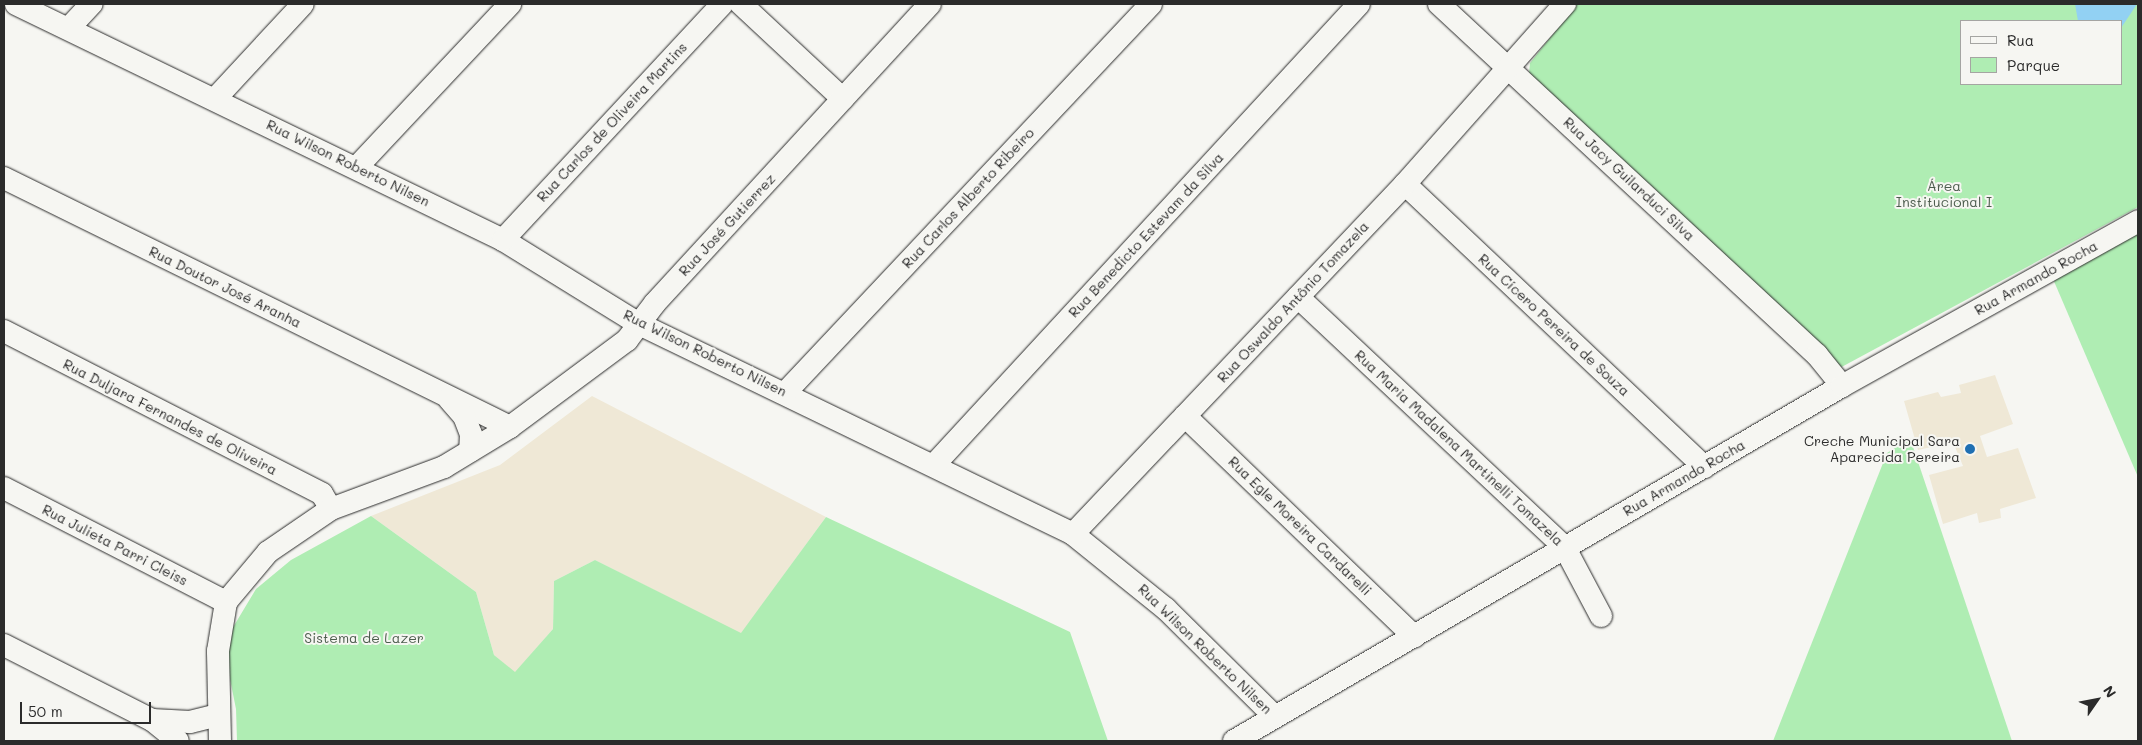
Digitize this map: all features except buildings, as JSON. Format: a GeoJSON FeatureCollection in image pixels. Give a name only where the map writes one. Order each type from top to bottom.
{"type":"FeatureCollection","features":[{"type":"Feature","properties":{"kind":"street","name":"Rua Wilson Roberto Nilsen"},"geometry":{"type":"LineString","coordinates":[[16,4],[357,167],[503,240],[639,324],[934,465],[1073,534],[1166,609],[1275,717]]}},
{"type":"Feature","properties":{"kind":"street"},"geometry":{"type":"LineString","coordinates":[[69,28],[90,4]]}},
{"type":"Feature","properties":{"kind":"street"},"geometry":{"type":"LineString","coordinates":[[215,99],[304,4]]}},
{"type":"Feature","properties":{"kind":"street"},"geometry":{"type":"LineString","coordinates":[[357,167],[510,4]]}},
{"type":"Feature","properties":{"kind":"street","name":"Rua Carlos de Oliveira Martins"},"geometry":{"type":"LineString","coordinates":[[503,240],[722,4]]}},
{"type":"Feature","properties":{"kind":"street"},"geometry":{"type":"LineString","coordinates":[[741,4],[843,99]]}},
{"type":"Feature","properties":{"kind":"street","name":"Rua José Gutierrez"},"geometry":{"type":"LineString","coordinates":[[226,602],[268,552],[331,508],[444,467],[510,427],[627,340],[639,324],[930,4]]}},
{"type":"Feature","properties":{"kind":"street","name":"Rua Carlos Alberto Ribeiro"},"geometry":{"type":"LineString","coordinates":[[785,393],[1151,4]]}},
{"type":"Feature","properties":{"kind":"street","name":"Rua Benedicto Estevam da Silva"},"geometry":{"type":"LineString","coordinates":[[934,465],[1358,4]]}},
{"type":"Feature","properties":{"kind":"street","name":"Rua Jacy Guilarduci Silva"},"geometry":{"type":"LineString","coordinates":[[1440,4],[1818,355],[1842,386]]}},
{"type":"Feature","properties":{"kind":"street","name":"Rua Oswaldo Antônio Tomazela"},"geometry":{"type":"LineString","coordinates":[[1073,534],[1405,184],[1565,4]]}},
{"type":"Feature","properties":{"kind":"street","name":"Rua Doutor José Aranha"},"geometry":{"type":"LineString","coordinates":[[4,178],[510,427]]}},
{"type":"Feature","properties":{"kind":"street","name":"Rua Cícero Pereira de Souza"},"geometry":{"type":"LineString","coordinates":[[1405,184],[1704,467]]}},
{"type":"Feature","properties":{"kind":"street","name":"Rua Armando Rocha"},"geometry":{"type":"LineString","coordinates":[[1234,741],[1842,386],[2138,221]]}},
{"type":"Feature","properties":{"kind":"street","name":"Rua Maria Madalena Martinelli Tomazela"},"geometry":{"type":"LineString","coordinates":[[1298,297],[1565,548],[1601,616]]}},
{"type":"Feature","properties":{"kind":"street","name":"Rua Duljara Fernandes de Oliveira"},"geometry":{"type":"LineString","coordinates":[[4,332],[322,494],[331,508]]}},
{"type":"Feature","properties":{"kind":"street"},"geometry":{"type":"LineString","coordinates":[[1816,402],[1826,382],[1818,355]]}},
{"type":"Feature","properties":{"kind":"street","name":"Rua Doutor José Aranha"},"geometry":{"type":"LineString","coordinates":[[447,396],[464,416],[471,434],[470,451]]}},
{"type":"Feature","properties":{"kind":"street","name":"Rua Egle Moreira Cardarelli"},"geometry":{"type":"LineString","coordinates":[[1185,416],[1414,636]]}},
{"type":"Feature","properties":{"kind":"street","name":"Rua Julieta Parri Cleiss"},"geometry":{"type":"LineString","coordinates":[[4,488],[226,602]]}},
{"type":"Feature","properties":{"kind":"street"},"geometry":{"type":"LineString","coordinates":[[220,741],[218,651],[226,602]]}},
{"type":"Feature","properties":{"kind":"street"},"geometry":{"type":"LineString","coordinates":[[4,645],[152,720],[178,741]]}},
{"type":"Feature","properties":{"kind":"street"},"geometry":{"type":"LineString","coordinates":[[152,720],[190,722],[220,714]]}},
{"type":"Feature","properties":{"kind":"shaded area","name":"Creche Municipal Sara Aparecida Pereira"},"geometry":{"type":"Polygon","coordinates":[[[1995,375],[2013,424],[1980,436],[1987,457],[2018,448],[2036,498],[2000,509],[2001,518],[1979,523],[1977,513],[1943,524],[1929,475],[1963,466],[1953,442],[1918,450],[1904,401],[1938,392],[1941,397],[1961,393],[1959,385],[1995,375]]]}},
{"type":"Feature","properties":{"kind":"shaded area"},"geometry":{"type":"Polygon","coordinates":[[[592,396],[826,517],[741,634],[595,560],[554,581],[553,629],[515,673],[494,655],[476,592],[371,516],[500,465],[592,396]]]}},
{"type":"Feature","properties":{"kind":"green space","name":"Área Institucional I"},"geometry":{"type":"Polygon","coordinates":[[[1577,4],[2138,4],[2138,207],[1836,370],[1529,74],[1530,63],[1577,4]]]}},
{"type":"Feature","properties":{"kind":"green space"},"geometry":{"type":"Polygon","coordinates":[[[2138,232],[2138,477],[2053,279],[2138,232]]]}},
{"type":"Feature","properties":{"kind":"green space"},"geometry":{"type":"Polygon","coordinates":[[[1910,438],[2012,741],[1773,741],[1887,453],[1910,438]]]}},
{"type":"Feature","properties":{"kind":"green space","name":"Sistema de Lazer"},"geometry":{"type":"Polygon","coordinates":[[[371,516],[476,592],[494,655],[515,672],[553,629],[554,581],[595,560],[741,633],[826,517],[1070,632],[1108,741],[237,741],[236,709],[227,664],[232,629],[256,589],[291,560],[371,516]]]}},
{"type":"Feature","properties":{"kind":"water"},"geometry":{"type":"Polygon","coordinates":[[[2075,4],[2137,4],[2122,26],[2122,20],[2078,20],[2075,4]]]}},
{"type":"Feature","properties":{"kind":"place","name":"Creche Municipal Sara Aparecida Pereira"},"geometry":{"type":"Point","coordinates":[1970,449]}}]}
